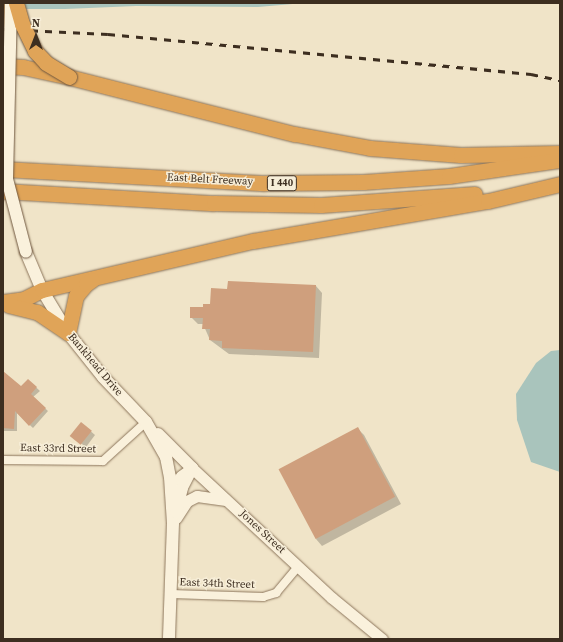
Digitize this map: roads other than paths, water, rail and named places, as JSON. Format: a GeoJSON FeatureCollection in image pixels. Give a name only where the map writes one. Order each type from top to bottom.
{"type":"FeatureCollection","features":[{"type":"Feature","properties":{"kind":"highway"},"geometry":{"type":"LineString","coordinates":[[3,18],[7,3]]}},
{"type":"Feature","properties":{"kind":"highway"},"geometry":{"type":"LineString","coordinates":[[16,3],[22,24],[35,51],[46,63],[69,77]]}},
{"type":"Feature","properties":{"kind":"highway"},"geometry":{"type":"LineString","coordinates":[[6,66],[69,77],[296,134],[370,148],[461,155],[560,153]]}},
{"type":"Feature","properties":{"kind":"highway","name":"East Belt Freeway"},"geometry":{"type":"LineString","coordinates":[[4,180],[265,183],[363,182],[456,175],[560,160]]}},
{"type":"Feature","properties":{"kind":"highway","name":"East Belt Freeway"},"geometry":{"type":"LineString","coordinates":[[4,180],[214,203],[321,205],[453,196],[560,184]]}},
{"type":"Feature","properties":{"kind":"highway"},"geometry":{"type":"LineString","coordinates":[[3,304],[24,298],[42,290],[253,241],[488,201],[560,184]]}},
{"type":"Feature","properties":{"kind":"highway"},"geometry":{"type":"LineString","coordinates":[[3,304],[20,306],[36,312],[68,334],[76,296],[86,284],[101,276]]}},
{"type":"Feature","properties":{"kind":"main road","name":"Bankhead Drive"},"geometry":{"type":"LineString","coordinates":[[12,3],[6,66],[4,180],[26,252],[42,290],[68,334],[103,377],[146,422],[166,457],[171,491],[173,523],[168,639]]}},
{"type":"Feature","properties":{"kind":"main road","name":"Jones Street"},"geometry":{"type":"LineString","coordinates":[[146,422],[192,468]]}},
{"type":"Feature","properties":{"kind":"main road","name":"Bankhead Drive"},"geometry":{"type":"LineString","coordinates":[[173,523],[182,488],[192,468]]}},
{"type":"Feature","properties":{"kind":"street","name":"East 33rd Street"},"geometry":{"type":"LineString","coordinates":[[3,460],[103,461],[146,422]]}},
{"type":"Feature","properties":{"kind":"street"},"geometry":{"type":"LineString","coordinates":[[171,491],[181,476],[192,468]]}},
{"type":"Feature","properties":{"kind":"street","name":"Jones Street"},"geometry":{"type":"LineString","coordinates":[[192,468],[298,566],[382,639]]}},
{"type":"Feature","properties":{"kind":"street"},"geometry":{"type":"LineString","coordinates":[[173,523],[184,506],[192,498],[210,496],[227,500]]}},
{"type":"Feature","properties":{"kind":"street","name":"East 34th Street"},"geometry":{"type":"LineString","coordinates":[[171,594],[263,597],[276,593],[298,566]]}},
{"type":"Feature","properties":{"kind":"water"},"geometry":{"type":"Polygon","coordinates":[[[3,3],[304,3],[258,7],[136,6],[65,9],[17,9],[3,3]]]}},
{"type":"Feature","properties":{"kind":"water"},"geometry":{"type":"Polygon","coordinates":[[[560,350],[560,472],[531,462],[517,420],[516,394],[536,363],[551,351],[560,350]]]}},
{"type":"Feature","properties":{"kind":"railway"},"geometry":{"type":"LineString","coordinates":[[3,29],[108,34],[531,74],[560,80]]}}]}
